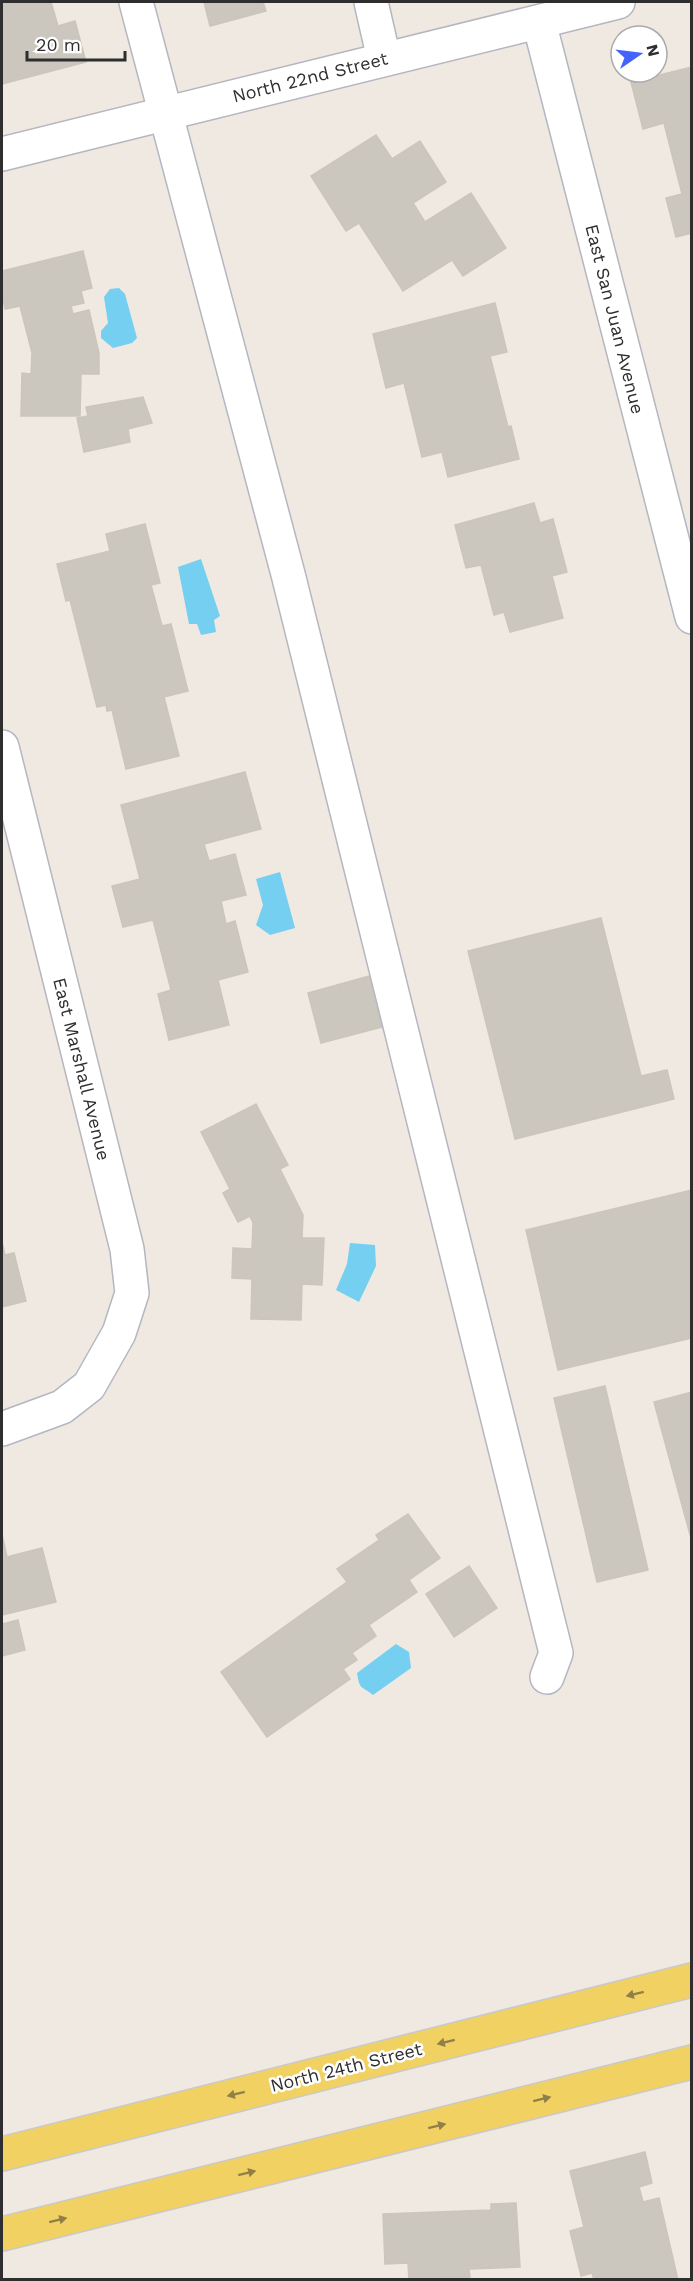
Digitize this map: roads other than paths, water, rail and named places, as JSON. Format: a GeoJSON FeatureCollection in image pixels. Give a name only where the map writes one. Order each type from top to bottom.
{"type":"FeatureCollection","features":[{"type":"Feature","properties":{"kind":"main road","name":"North 24th Street"},"geometry":{"type":"LineString","coordinates":[[2,2154],[690,1989]]}},
{"type":"Feature","properties":{"kind":"main road"},"geometry":{"type":"LineString","coordinates":[[2,2234],[692,2062]]}},
{"type":"Feature","properties":{"kind":"street"},"geometry":{"type":"LineString","coordinates":[[136,2],[291,585],[556,1653],[547,1677]]}},
{"type":"Feature","properties":{"kind":"street"},"geometry":{"type":"LineString","coordinates":[[371,2],[384,59]]}},
{"type":"Feature","properties":{"kind":"street","name":"North 22nd Street"},"geometry":{"type":"LineString","coordinates":[[2,154],[618,2]]}},
{"type":"Feature","properties":{"kind":"street","name":"East San Juan Avenue"},"geometry":{"type":"LineString","coordinates":[[539,22],[692,616]]}},
{"type":"Feature","properties":{"kind":"street","name":"East Marshall Avenue"},"geometry":{"type":"LineString","coordinates":[[2,747],[127,1249],[132,1293],[119,1333],[89,1386],[62,1407],[2,1429]]}},
{"type":"Feature","properties":{"kind":"water"},"geometry":{"type":"Polygon","coordinates":[[[119,288],[125,294],[137,338],[132,343],[113,348],[101,338],[101,331],[108,323],[104,297],[110,289],[119,288]]]}},
{"type":"Feature","properties":{"kind":"water"},"geometry":{"type":"Polygon","coordinates":[[[201,559],[220,616],[214,620],[216,632],[201,635],[197,624],[189,624],[178,567],[201,559]]]}},
{"type":"Feature","properties":{"kind":"water"},"geometry":{"type":"Polygon","coordinates":[[[280,872],[295,928],[270,935],[256,925],[263,905],[256,879],[280,872]]]}},
{"type":"Feature","properties":{"kind":"water"},"geometry":{"type":"Polygon","coordinates":[[[350,1243],[375,1245],[376,1266],[359,1302],[336,1290],[347,1264],[350,1243]]]}},
{"type":"Feature","properties":{"kind":"water"},"geometry":{"type":"Polygon","coordinates":[[[396,1644],[409,1652],[411,1668],[373,1695],[360,1685],[357,1673],[396,1644]]]}}]}
